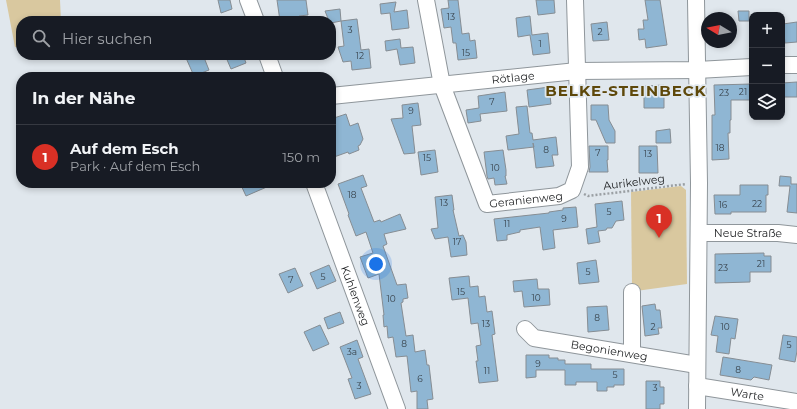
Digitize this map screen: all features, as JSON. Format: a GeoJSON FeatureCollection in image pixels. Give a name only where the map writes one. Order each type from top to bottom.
{"type":"FeatureCollection","features":[{"type":"Feature","properties":{"kind":"street"},"geometry":{"type":"LineString","coordinates":[[248,0],[254,16]]}},
{"type":"Feature","properties":{"kind":"street"},"geometry":{"type":"LineString","coordinates":[[426,0],[442,85]]}},
{"type":"Feature","properties":{"kind":"street","name":"Geranienweg"},"geometry":{"type":"LineString","coordinates":[[442,85],[487,204],[558,196],[572,190],[580,166],[575,0]]}},
{"type":"Feature","properties":{"kind":"street"},"geometry":{"type":"LineString","coordinates":[[696,0],[699,183],[697,409]]}},
{"type":"Feature","properties":{"kind":"street"},"geometry":{"type":"LineString","coordinates":[[269,60],[273,72]]}},
{"type":"Feature","properties":{"kind":"street"},"geometry":{"type":"LineString","coordinates":[[785,65],[797,64]]}},
{"type":"Feature","properties":{"kind":"street","name":"Rötlage"},"geometry":{"type":"LineString","coordinates":[[336,96],[576,71],[697,70],[749,67]]}},
{"type":"Feature","properties":{"kind":"street","name":"Kuhlenweg"},"geometry":{"type":"LineString","coordinates":[[316,188],[397,409]]}},
{"type":"Feature","properties":{"kind":"street","name":"Neue Straße"},"geometry":{"type":"LineString","coordinates":[[698,233],[778,233],[797,235]]}},
{"type":"Feature","properties":{"kind":"street"},"geometry":{"type":"LineString","coordinates":[[632,292],[632,354]]}},
{"type":"Feature","properties":{"kind":"street","name":"Begonienweg"},"geometry":{"type":"LineString","coordinates":[[525,329],[534,338],[697,365]]}},
{"type":"Feature","properties":{"kind":"street","name":"Warte"},"geometry":{"type":"LineString","coordinates":[[697,386],[797,402]]}},
{"type":"Feature","properties":{"kind":"path","name":"Aurikelweg"},"geometry":{"type":"LineString","coordinates":[[572,190],[588,196],[699,183]]}},
{"type":"Feature","properties":{"kind":"shaded area"},"geometry":{"type":"Polygon","coordinates":[[[6,0],[60,0],[61,16],[16,16],[15,47],[6,0]]]}},
{"type":"Feature","properties":{"kind":"shaded area"},"geometry":{"type":"Polygon","coordinates":[[[681,186],[686,190],[687,284],[636,291],[632,286],[631,192],[681,186]]]}},
{"type":"Feature","properties":{"kind":"building"},"geometry":{"type":"Polygon","coordinates":[[[218,0],[230,0],[232,9],[221,13],[218,0]]]}},
{"type":"Feature","properties":{"kind":"building"},"geometry":{"type":"Polygon","coordinates":[[[277,0],[306,0],[308,15],[279,16],[277,0]]]}},
{"type":"Feature","properties":{"kind":"building"},"geometry":{"type":"Polygon","coordinates":[[[448,0],[458,0],[462,34],[469,33],[470,41],[475,40],[477,58],[458,60],[456,43],[453,43],[451,27],[444,28],[441,9],[449,8],[448,0]]]}},
{"type":"Feature","properties":{"kind":"building"},"geometry":{"type":"Polygon","coordinates":[[[536,0],[554,0],[555,13],[538,15],[536,0]]]}},
{"type":"Feature","properties":{"kind":"building"},"geometry":{"type":"Polygon","coordinates":[[[645,0],[660,0],[667,45],[646,48],[645,39],[639,40],[638,29],[644,29],[643,20],[648,20],[645,0]]]}},
{"type":"Feature","properties":{"kind":"building"},"geometry":{"type":"Polygon","coordinates":[[[396,2],[394,12],[407,10],[409,28],[392,30],[390,13],[381,14],[380,4],[396,2]]]}},
{"type":"Feature","properties":{"kind":"building"},"geometry":{"type":"Polygon","coordinates":[[[340,9],[341,21],[336,22],[336,16],[327,16],[325,11],[340,9]]]}},
{"type":"Feature","properties":{"kind":"building"},"geometry":{"type":"Polygon","coordinates":[[[738,11],[749,11],[749,21],[739,21],[738,11]]]}},
{"type":"Feature","properties":{"kind":"building"},"geometry":{"type":"Polygon","coordinates":[[[530,16],[532,35],[548,33],[550,53],[533,55],[530,35],[518,37],[516,18],[530,16]]]}},
{"type":"Feature","properties":{"kind":"building"},"geometry":{"type":"Polygon","coordinates":[[[357,19],[361,50],[369,49],[371,68],[352,70],[351,61],[343,62],[338,47],[344,46],[341,21],[357,19]]]}},
{"type":"Feature","properties":{"kind":"building"},"geometry":{"type":"Polygon","coordinates":[[[607,22],[609,40],[593,41],[591,24],[607,22]]]}},
{"type":"Feature","properties":{"kind":"building"},"geometry":{"type":"Polygon","coordinates":[[[797,22],[797,42],[785,43],[785,24],[797,22]]]}},
{"type":"Feature","properties":{"kind":"building"},"geometry":{"type":"Polygon","coordinates":[[[400,39],[401,48],[413,47],[415,63],[400,65],[397,49],[386,51],[385,41],[400,39]]]}},
{"type":"Feature","properties":{"kind":"building"},"geometry":{"type":"Polygon","coordinates":[[[187,60],[205,60],[209,70],[204,72],[192,72],[187,60]]]}},
{"type":"Feature","properties":{"kind":"building"},"geometry":{"type":"Polygon","coordinates":[[[227,60],[245,60],[246,63],[231,69],[227,60]]]}},
{"type":"Feature","properties":{"kind":"building"},"geometry":{"type":"Polygon","coordinates":[[[797,82],[797,97],[785,97],[785,83],[797,82]]]}},
{"type":"Feature","properties":{"kind":"building"},"geometry":{"type":"Polygon","coordinates":[[[749,84],[749,100],[731,100],[730,133],[728,133],[729,159],[712,160],[712,115],[715,115],[714,85],[749,84]]]}},
{"type":"Feature","properties":{"kind":"building"},"geometry":{"type":"Polygon","coordinates":[[[664,85],[664,108],[644,108],[644,86],[664,85]]]}},
{"type":"Feature","properties":{"kind":"building"},"geometry":{"type":"Polygon","coordinates":[[[549,87],[551,104],[529,107],[527,90],[549,87]]]}},
{"type":"Feature","properties":{"kind":"building"},"geometry":{"type":"Polygon","coordinates":[[[505,92],[507,111],[480,114],[481,121],[468,123],[466,110],[479,108],[478,96],[505,92]]]}},
{"type":"Feature","properties":{"kind":"building"},"geometry":{"type":"Polygon","coordinates":[[[418,103],[421,125],[412,126],[415,153],[404,154],[391,119],[403,118],[402,105],[418,103]]]}},
{"type":"Feature","properties":{"kind":"building"},"geometry":{"type":"Polygon","coordinates":[[[591,105],[608,105],[609,120],[615,131],[615,143],[606,143],[596,120],[591,120],[591,105]]]}},
{"type":"Feature","properties":{"kind":"building"},"geometry":{"type":"Polygon","coordinates":[[[527,106],[530,133],[532,133],[533,140],[556,137],[558,155],[552,155],[554,166],[536,168],[533,147],[508,150],[506,136],[519,134],[516,107],[527,106]]]}},
{"type":"Feature","properties":{"kind":"building"},"geometry":{"type":"Polygon","coordinates":[[[346,114],[350,126],[358,123],[363,139],[358,146],[359,150],[349,154],[348,152],[336,156],[336,117],[346,114]]]}},
{"type":"Feature","properties":{"kind":"building"},"geometry":{"type":"Polygon","coordinates":[[[670,129],[671,143],[656,143],[656,131],[670,129]]]}},
{"type":"Feature","properties":{"kind":"building"},"geometry":{"type":"Polygon","coordinates":[[[589,146],[608,146],[608,172],[589,172],[589,146]]]}},
{"type":"Feature","properties":{"kind":"building"},"geometry":{"type":"Polygon","coordinates":[[[639,146],[657,146],[658,173],[639,173],[639,146]]]}},
{"type":"Feature","properties":{"kind":"building"},"geometry":{"type":"Polygon","coordinates":[[[435,150],[438,172],[421,175],[418,152],[435,150]]]}},
{"type":"Feature","properties":{"kind":"building"},"geometry":{"type":"Polygon","coordinates":[[[503,150],[507,184],[495,185],[494,178],[488,179],[487,176],[484,152],[503,150]]]}},
{"type":"Feature","properties":{"kind":"building"},"geometry":{"type":"Polygon","coordinates":[[[363,175],[367,186],[361,188],[374,222],[380,220],[381,222],[400,214],[406,229],[384,234],[387,244],[383,246],[397,285],[406,284],[408,298],[403,299],[403,302],[401,303],[406,336],[413,335],[415,352],[425,350],[427,365],[429,365],[433,399],[427,400],[428,409],[417,409],[417,391],[411,392],[407,356],[396,357],[393,337],[388,338],[387,326],[384,327],[379,274],[368,278],[360,257],[373,253],[366,232],[356,236],[338,184],[363,175]]]}},
{"type":"Feature","properties":{"kind":"building"},"geometry":{"type":"Polygon","coordinates":[[[780,176],[791,177],[791,184],[797,184],[797,213],[787,212],[790,186],[779,186],[780,176]]]}},
{"type":"Feature","properties":{"kind":"building"},"geometry":{"type":"Polygon","coordinates":[[[740,185],[768,185],[768,195],[766,195],[766,212],[731,212],[731,214],[715,214],[714,195],[740,195],[740,185]]]}},
{"type":"Feature","properties":{"kind":"building"},"geometry":{"type":"Polygon","coordinates":[[[242,188],[264,188],[246,196],[242,188]]]}},
{"type":"Feature","properties":{"kind":"building"},"geometry":{"type":"Polygon","coordinates":[[[452,195],[453,210],[459,236],[463,235],[466,242],[467,255],[451,257],[448,237],[435,239],[431,229],[438,228],[435,197],[452,195]]]}},
{"type":"Feature","properties":{"kind":"building"},"geometry":{"type":"Polygon","coordinates":[[[622,201],[624,220],[616,221],[612,228],[598,231],[600,242],[588,244],[586,229],[597,227],[595,204],[622,201]]]}},
{"type":"Feature","properties":{"kind":"building"},"geometry":{"type":"Polygon","coordinates":[[[576,207],[578,227],[553,230],[555,248],[543,250],[540,227],[520,230],[520,232],[507,235],[507,240],[497,241],[494,219],[549,213],[563,210],[563,208],[576,207]]]}},
{"type":"Feature","properties":{"kind":"building"},"geometry":{"type":"Polygon","coordinates":[[[764,253],[764,256],[771,256],[771,272],[750,272],[750,282],[715,283],[715,254],[764,253]]]}},
{"type":"Feature","properties":{"kind":"building"},"geometry":{"type":"Polygon","coordinates":[[[596,260],[599,282],[579,284],[577,263],[596,260]]]}},
{"type":"Feature","properties":{"kind":"building"},"geometry":{"type":"Polygon","coordinates":[[[329,265],[336,281],[317,289],[310,273],[329,265]]]}},
{"type":"Feature","properties":{"kind":"building"},"geometry":{"type":"Polygon","coordinates":[[[295,268],[303,286],[288,293],[279,274],[295,268]]]}},
{"type":"Feature","properties":{"kind":"building"},"geometry":{"type":"Polygon","coordinates":[[[469,276],[470,287],[478,286],[479,297],[485,296],[487,312],[492,311],[495,334],[492,335],[498,381],[479,383],[476,361],[478,361],[476,346],[481,345],[478,323],[471,324],[468,298],[452,300],[449,278],[469,276]]]}},
{"type":"Feature","properties":{"kind":"building"},"geometry":{"type":"Polygon","coordinates":[[[537,279],[538,289],[549,289],[550,305],[524,307],[522,291],[514,292],[513,281],[537,279]]]}},
{"type":"Feature","properties":{"kind":"building"},"geometry":{"type":"Polygon","coordinates":[[[655,304],[656,310],[660,310],[662,328],[658,328],[659,334],[645,336],[642,306],[655,304]]]}},
{"type":"Feature","properties":{"kind":"building"},"geometry":{"type":"Polygon","coordinates":[[[607,306],[609,330],[588,332],[587,307],[607,306]]]}},
{"type":"Feature","properties":{"kind":"building"},"geometry":{"type":"Polygon","coordinates":[[[340,312],[344,323],[328,329],[324,318],[340,312]]]}},
{"type":"Feature","properties":{"kind":"building"},"geometry":{"type":"Polygon","coordinates":[[[715,316],[738,319],[735,339],[731,338],[729,354],[716,352],[718,336],[711,335],[715,316]]]}},
{"type":"Feature","properties":{"kind":"building"},"geometry":{"type":"Polygon","coordinates":[[[320,325],[329,344],[313,351],[304,332],[320,325]]]}},
{"type":"Feature","properties":{"kind":"building"},"geometry":{"type":"Polygon","coordinates":[[[783,335],[797,337],[795,362],[779,359],[783,335]]]}},
{"type":"Feature","properties":{"kind":"building"},"geometry":{"type":"Polygon","coordinates":[[[357,340],[363,357],[358,359],[371,394],[355,399],[348,379],[352,378],[340,347],[357,340]]]}},
{"type":"Feature","properties":{"kind":"building"},"geometry":{"type":"Polygon","coordinates":[[[526,355],[549,355],[549,358],[565,360],[565,364],[591,364],[591,369],[624,369],[624,385],[607,387],[607,391],[597,391],[597,382],[576,382],[576,385],[565,385],[565,370],[536,370],[536,377],[526,378],[526,355]]]}},
{"type":"Feature","properties":{"kind":"building"},"geometry":{"type":"Polygon","coordinates":[[[723,357],[772,365],[769,380],[754,377],[751,380],[720,375],[723,357]]]}},
{"type":"Feature","properties":{"kind":"building"},"geometry":{"type":"Polygon","coordinates":[[[646,381],[660,381],[660,387],[664,387],[664,404],[660,404],[660,409],[646,409],[646,381]]]}},
{"type":"Feature","properties":{"kind":"place","name":"Auf dem Esch"},"geometry":{"type":"Point","coordinates":[659,238]}},
{"type":"Feature","properties":{"kind":"district","name":"BELKE-STEINBECK"},"geometry":{"type":"Point","coordinates":[626,91]}}]}
